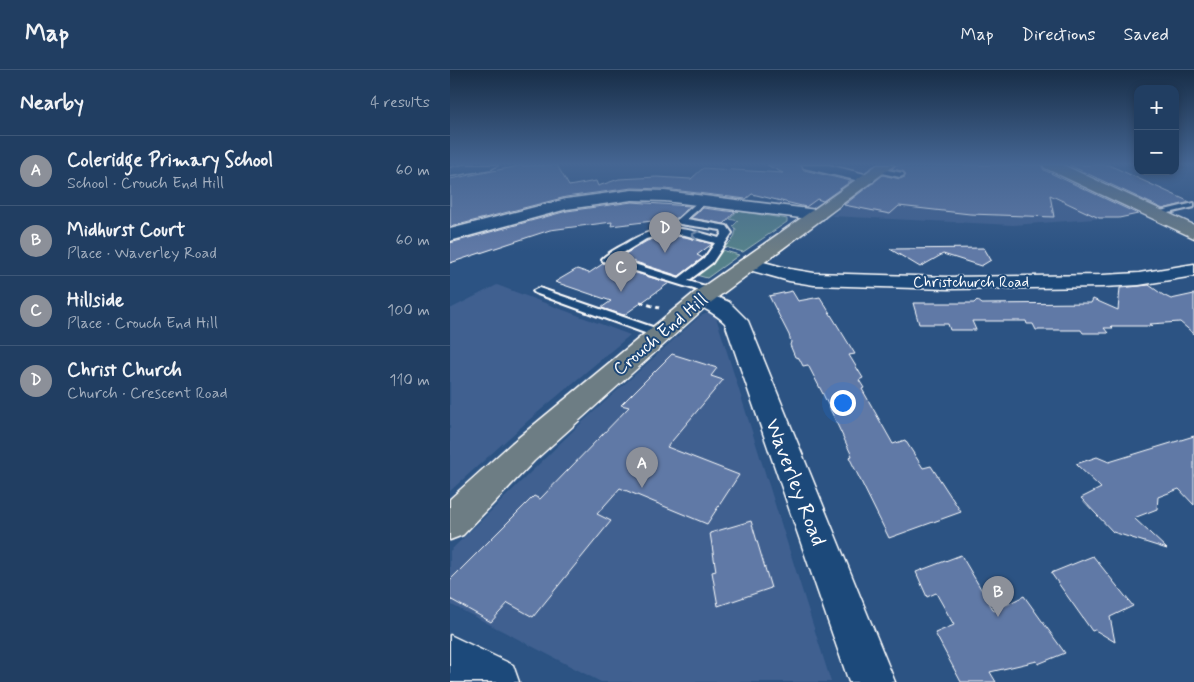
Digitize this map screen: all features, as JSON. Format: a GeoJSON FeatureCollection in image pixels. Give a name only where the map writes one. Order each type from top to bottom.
{"type":"FeatureCollection","features":[{"type":"Feature","properties":{"kind":"main road","name":"Crouch End Hill"},"geometry":{"type":"LineString","coordinates":[[450,523],[523,452],[660,334],[698,290],[749,264],[847,194]]}},
{"type":"Feature","properties":{"kind":"main road"},"geometry":{"type":"LineString","coordinates":[[1109,194],[1194,232]]}},
{"type":"Feature","properties":{"kind":"street"},"geometry":{"type":"LineString","coordinates":[[450,235],[529,212],[594,199],[649,195],[817,215]]}},
{"type":"Feature","properties":{"kind":"street","name":"Christchurch Road"},"geometry":{"type":"LineString","coordinates":[[749,264],[789,276],[840,281],[1103,282],[1194,270]]}},
{"type":"Feature","properties":{"kind":"street","name":"Waverley Road"},"geometry":{"type":"LineString","coordinates":[[698,290],[726,309],[736,321],[872,682]]}},
{"type":"Feature","properties":{"kind":"street"},"geometry":{"type":"LineString","coordinates":[[450,658],[496,682]]}},
{"type":"Feature","properties":{"kind":"lane"},"geometry":{"type":"LineString","coordinates":[[704,201],[680,221],[724,228],[727,233],[721,242],[708,261],[698,290],[608,259],[649,234],[660,232],[679,232],[721,242]]}},
{"type":"Feature","properties":{"kind":"lane"},"geometry":{"type":"LineString","coordinates":[[1152,214],[1194,205]]}},
{"type":"Feature","properties":{"kind":"lane"},"geometry":{"type":"LineString","coordinates":[[539,291],[660,334]]}},
{"type":"Feature","properties":{"kind":"shaded area"},"geometry":{"type":"Polygon","coordinates":[[[791,194],[847,194],[817,215],[766,209],[791,194]]]}},
{"type":"Feature","properties":{"kind":"shaded area"},"geometry":{"type":"Polygon","coordinates":[[[861,194],[1098,194],[1135,211],[1095,219],[1013,225],[831,216],[861,194]]]}},
{"type":"Feature","properties":{"kind":"shaded area"},"geometry":{"type":"Polygon","coordinates":[[[497,285],[630,335],[530,419],[450,491],[450,309],[497,285]]]}},
{"type":"Feature","properties":{"kind":"shaded area"},"geometry":{"type":"Polygon","coordinates":[[[711,312],[715,314],[831,682],[601,682],[450,604],[450,551],[578,426],[700,316],[711,312]]]}},
{"type":"Feature","properties":{"kind":"green space"},"geometry":{"type":"Polygon","coordinates":[[[737,211],[787,219],[787,222],[743,252],[725,247],[734,238],[736,230],[733,226],[738,221],[730,219],[737,211]]]}},
{"type":"Feature","properties":{"kind":"green space"},"geometry":{"type":"Polygon","coordinates":[[[722,250],[739,255],[707,278],[696,275],[713,262],[722,250]]]}},
{"type":"Feature","properties":{"kind":"building"},"geometry":{"type":"Polygon","coordinates":[[[450,194],[591,194],[566,197],[450,227],[450,194]]]}},
{"type":"Feature","properties":{"kind":"building"},"geometry":{"type":"Polygon","coordinates":[[[702,194],[833,194],[823,201],[817,199],[806,207],[752,194],[746,199],[702,194]]]}},
{"type":"Feature","properties":{"kind":"building"},"geometry":{"type":"Polygon","coordinates":[[[859,194],[1094,194],[1138,214],[1119,218],[1099,218],[1050,195],[1054,217],[970,214],[899,206],[890,214],[844,205],[859,194]]]}},
{"type":"Feature","properties":{"kind":"building"},"geometry":{"type":"Polygon","coordinates":[[[1130,194],[1172,194],[1190,202],[1163,209],[1130,194]]]}},
{"type":"Feature","properties":{"kind":"building"},"geometry":{"type":"Polygon","coordinates":[[[632,202],[690,206],[677,218],[611,226],[612,222],[550,230],[450,263],[450,243],[567,211],[632,202]]]}},
{"type":"Feature","properties":{"kind":"building"},"geometry":{"type":"Polygon","coordinates":[[[703,208],[735,212],[724,224],[691,218],[703,208]]]}},
{"type":"Feature","properties":{"kind":"building"},"geometry":{"type":"Polygon","coordinates":[[[666,235],[685,237],[712,244],[697,255],[703,258],[679,276],[620,257],[647,241],[666,235]]]}},
{"type":"Feature","properties":{"kind":"building"},"geometry":{"type":"Polygon","coordinates":[[[984,248],[991,260],[981,266],[943,254],[920,267],[890,249],[984,248]]]}},
{"type":"Feature","properties":{"kind":"building"},"geometry":{"type":"Polygon","coordinates":[[[604,263],[669,283],[624,315],[601,308],[611,301],[555,282],[577,269],[589,273],[604,263]]]}},
{"type":"Feature","properties":{"kind":"building"},"geometry":{"type":"Polygon","coordinates":[[[1149,285],[1171,299],[1194,294],[1194,334],[1180,322],[1150,324],[1153,326],[1111,326],[1113,328],[1104,328],[1108,333],[1083,333],[1081,330],[1036,330],[1033,324],[1027,324],[1026,321],[972,321],[976,330],[950,330],[948,324],[919,324],[913,303],[974,303],[977,300],[982,304],[1091,303],[1093,299],[1118,310],[1120,288],[1149,285]]]}},
{"type":"Feature","properties":{"kind":"building"},"geometry":{"type":"Polygon","coordinates":[[[792,291],[798,301],[820,297],[855,354],[849,355],[863,378],[859,380],[864,388],[862,389],[893,444],[905,440],[923,468],[931,466],[961,512],[889,538],[849,457],[852,456],[823,394],[808,365],[803,366],[799,358],[795,357],[790,345],[789,335],[769,296],[792,291]]]}},
{"type":"Feature","properties":{"kind":"building"},"geometry":{"type":"Polygon","coordinates":[[[672,354],[717,368],[711,376],[723,380],[667,447],[739,475],[707,524],[620,488],[597,514],[611,521],[533,617],[508,603],[491,622],[450,599],[450,580],[534,496],[540,499],[629,407],[621,405],[672,354]]]}},
{"type":"Feature","properties":{"kind":"building"},"geometry":{"type":"Polygon","coordinates":[[[1194,436],[1194,505],[1179,489],[1158,497],[1157,509],[1134,518],[1167,549],[1113,532],[1081,498],[1101,488],[1076,464],[1097,457],[1109,462],[1194,436]]]}},
{"type":"Feature","properties":{"kind":"building"},"geometry":{"type":"Polygon","coordinates":[[[751,521],[771,588],[718,606],[712,572],[716,571],[710,533],[751,521]]]}},
{"type":"Feature","properties":{"kind":"building"},"geometry":{"type":"Polygon","coordinates":[[[961,555],[994,611],[1024,596],[1065,653],[1038,664],[1037,661],[990,672],[996,682],[961,682],[935,633],[954,625],[936,593],[927,597],[916,572],[961,555]]]}},
{"type":"Feature","properties":{"kind":"building"},"geometry":{"type":"Polygon","coordinates":[[[1093,556],[1133,606],[1110,617],[1115,642],[1095,630],[1092,631],[1051,573],[1093,556]]]}},
{"type":"Feature","properties":{"kind":"place","name":"Christ Church"},"geometry":{"type":"Point","coordinates":[665,253]}},
{"type":"Feature","properties":{"kind":"place","name":"Hillside"},"geometry":{"type":"Point","coordinates":[621,292]}},
{"type":"Feature","properties":{"kind":"place","name":"Coleridge Primary School"},"geometry":{"type":"Point","coordinates":[642,488]}},
{"type":"Feature","properties":{"kind":"place","name":"Midhurst Court"},"geometry":{"type":"Point","coordinates":[998,617]}}]}
